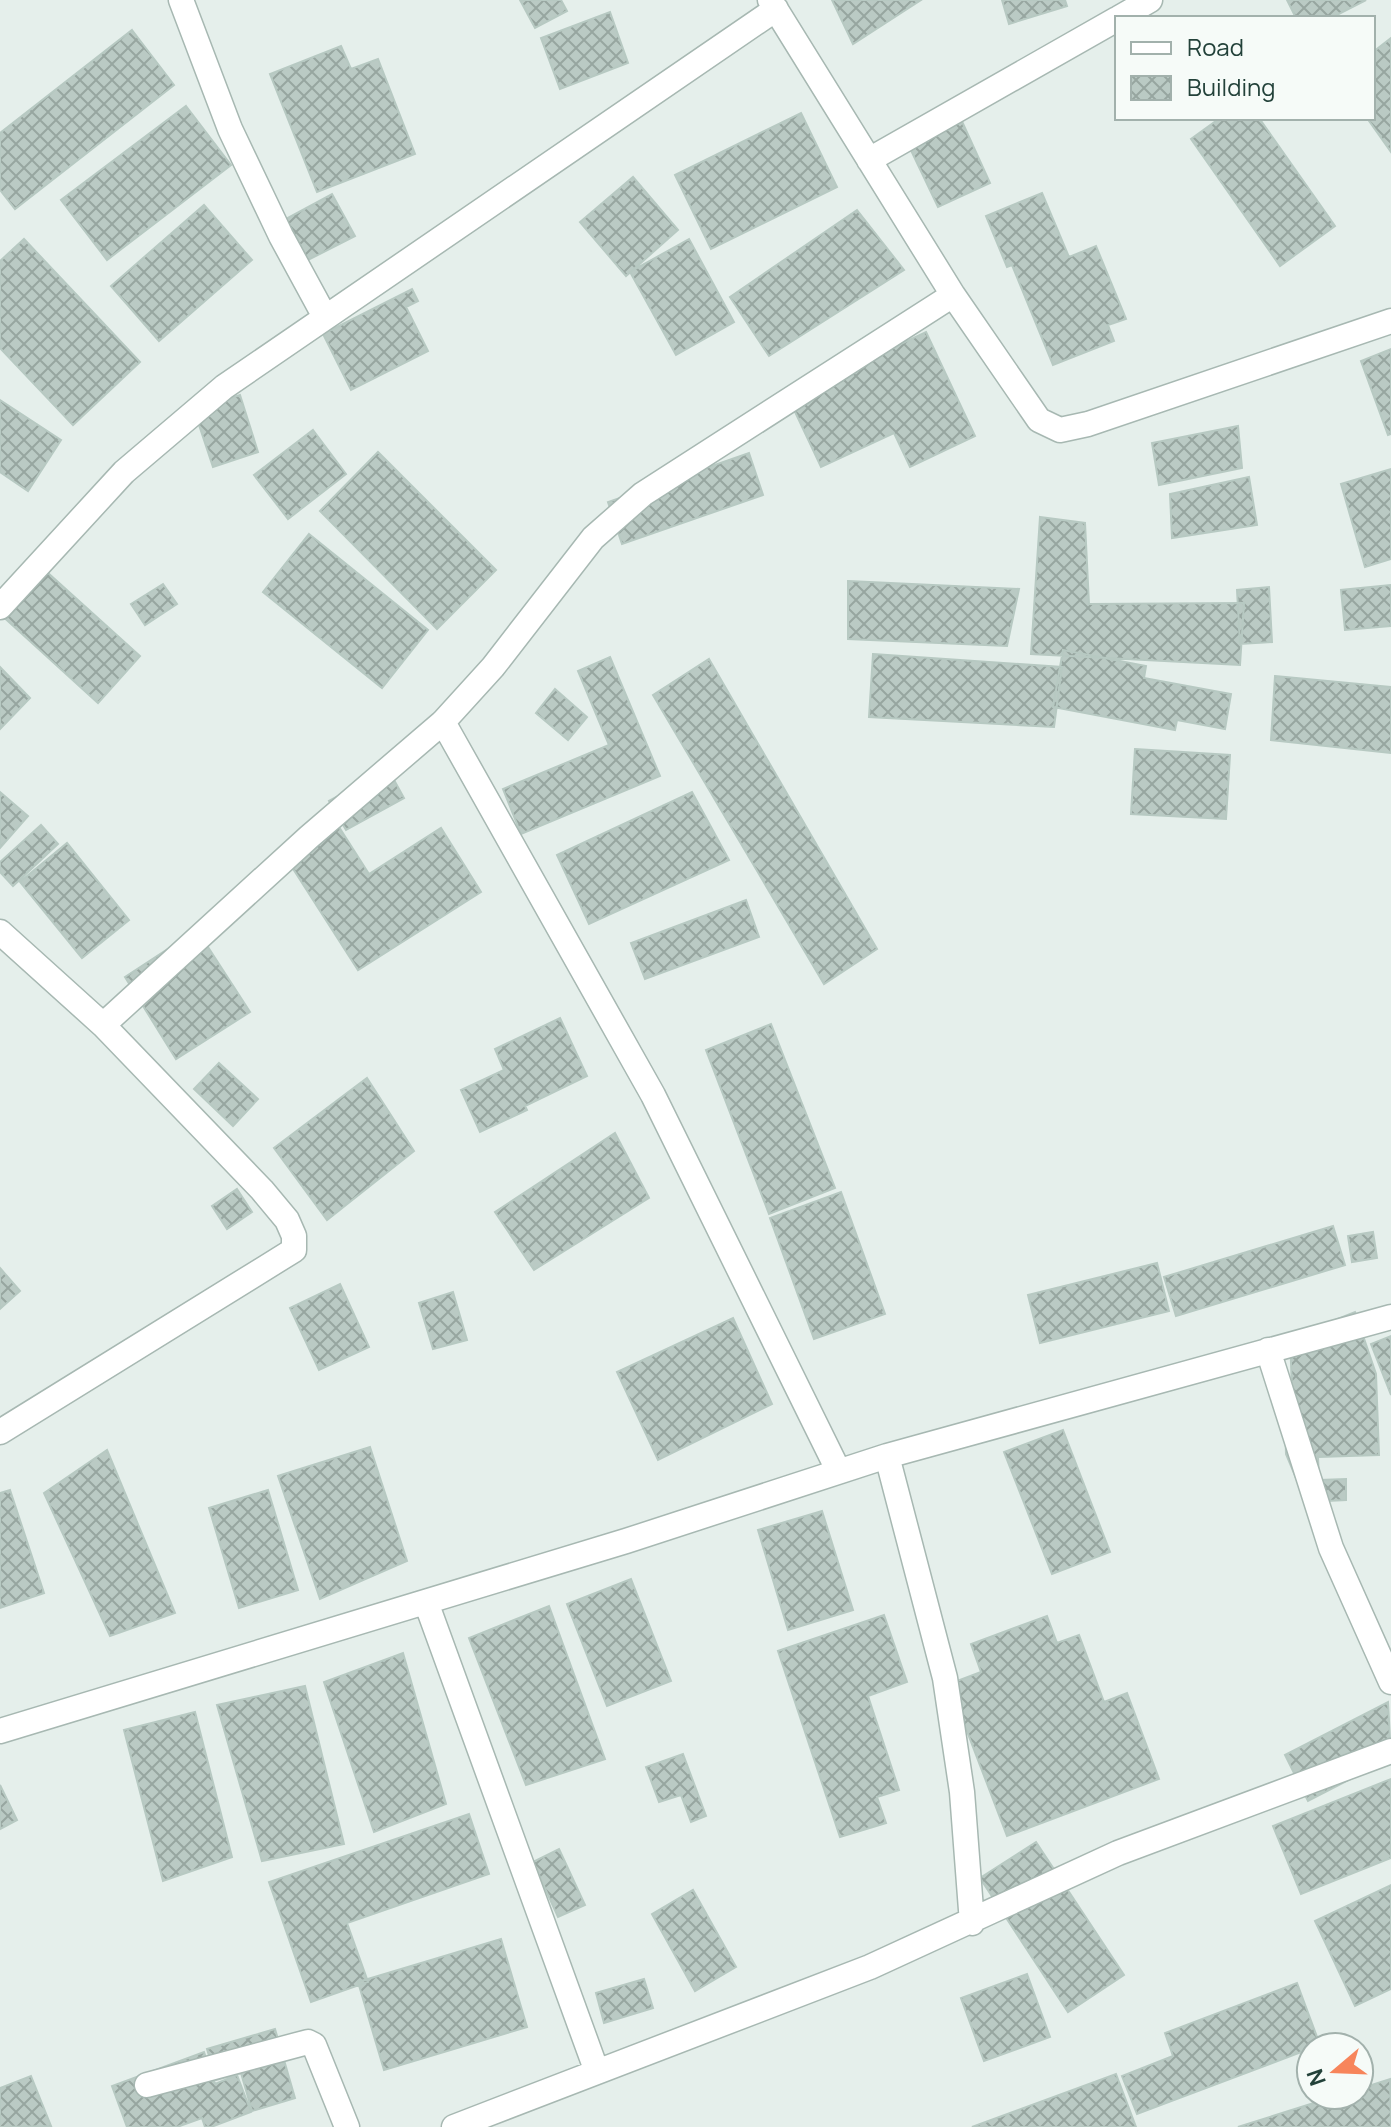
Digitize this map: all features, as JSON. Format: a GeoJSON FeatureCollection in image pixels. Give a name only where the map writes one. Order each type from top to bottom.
{"type":"FeatureCollection","features":[{"type":"Feature","properties":{"kind":"street"},"geometry":{"type":"LineString","coordinates":[[181,0],[230,129],[281,236],[325,317]]}},
{"type":"Feature","properties":{"kind":"street"},"geometry":{"type":"LineString","coordinates":[[1122,16],[1150,0]]}},
{"type":"Feature","properties":{"kind":"street"},"geometry":{"type":"LineString","coordinates":[[0,607],[124,472],[224,387],[773,4],[953,295],[1039,420],[1060,430],[1088,424],[1391,321]]}},
{"type":"Feature","properties":{"kind":"street"},"geometry":{"type":"LineString","coordinates":[[869,160],[1115,20]]}},
{"type":"Feature","properties":{"kind":"street"},"geometry":{"type":"LineString","coordinates":[[103,1025],[309,837],[443,722],[493,667],[593,538],[643,494],[953,295]]}},
{"type":"Feature","properties":{"kind":"street"},"geometry":{"type":"LineString","coordinates":[[443,722],[653,1095],[838,1470]]}},
{"type":"Feature","properties":{"kind":"street"},"geometry":{"type":"LineString","coordinates":[[0,932],[103,1025],[262,1190],[287,1220],[294,1236],[294,1250],[0,1432]]}},
{"type":"Feature","properties":{"kind":"street"},"geometry":{"type":"LineString","coordinates":[[0,1731],[426,1602],[838,1470],[1391,1317]]}},
{"type":"Feature","properties":{"kind":"street"},"geometry":{"type":"LineString","coordinates":[[1268,1350],[1331,1548],[1391,1682]]}},
{"type":"Feature","properties":{"kind":"street"},"geometry":{"type":"LineString","coordinates":[[887,1456],[945,1678],[962,1792],[972,1923]]}},
{"type":"Feature","properties":{"kind":"street"},"geometry":{"type":"LineString","coordinates":[[426,1602],[597,2072]]}},
{"type":"Feature","properties":{"kind":"street"},"geometry":{"type":"LineString","coordinates":[[454,2127],[870,1967],[972,1923],[1118,1853],[1391,1751]]}},
{"type":"Feature","properties":{"kind":"street"},"geometry":{"type":"LineString","coordinates":[[147,2085],[308,2042],[314,2045],[347,2127]]}},
{"type":"Feature","properties":{"kind":"building"},"geometry":{"type":"Polygon","coordinates":[[[520,0],[561,0],[567,11],[535,28],[520,0]]]}},
{"type":"Feature","properties":{"kind":"building"},"geometry":{"type":"Polygon","coordinates":[[[832,0],[921,0],[853,44],[832,0]]]}},
{"type":"Feature","properties":{"kind":"building"},"geometry":{"type":"Polygon","coordinates":[[[1002,0],[1065,0],[1067,6],[1009,24],[1002,0]]]}},
{"type":"Feature","properties":{"kind":"building"},"geometry":{"type":"Polygon","coordinates":[[[1287,0],[1366,0],[1335,16],[1295,16],[1287,0]]]}},
{"type":"Feature","properties":{"kind":"building"},"geometry":{"type":"Polygon","coordinates":[[[610,12],[628,63],[560,89],[541,38],[610,12]]]}},
{"type":"Feature","properties":{"kind":"building"},"geometry":{"type":"Polygon","coordinates":[[[132,30],[174,85],[15,209],[0,190],[0,133],[132,30]]]}},
{"type":"Feature","properties":{"kind":"building"},"geometry":{"type":"Polygon","coordinates":[[[1391,38],[1391,152],[1368,120],[1375,120],[1375,50],[1391,38]]]}},
{"type":"Feature","properties":{"kind":"building"},"geometry":{"type":"Polygon","coordinates":[[[341,46],[351,69],[378,59],[415,154],[317,192],[270,74],[341,46]]]}},
{"type":"Feature","properties":{"kind":"building"},"geometry":{"type":"Polygon","coordinates":[[[186,106],[231,165],[107,260],[61,200],[186,106]]]}},
{"type":"Feature","properties":{"kind":"building"},"geometry":{"type":"Polygon","coordinates":[[[801,113],[837,187],[711,249],[675,175],[801,113]]]}},
{"type":"Feature","properties":{"kind":"building"},"geometry":{"type":"Polygon","coordinates":[[[960,117],[990,183],[938,207],[907,142],[960,117]]]}},
{"type":"Feature","properties":{"kind":"building"},"geometry":{"type":"Polygon","coordinates":[[[1217,120],[1260,120],[1335,226],[1280,266],[1191,139],[1217,120]]]}},
{"type":"Feature","properties":{"kind":"building"},"geometry":{"type":"Polygon","coordinates":[[[633,177],[678,230],[626,276],[580,222],[633,177]]]}},
{"type":"Feature","properties":{"kind":"building"},"geometry":{"type":"Polygon","coordinates":[[[1042,193],[1069,257],[1096,246],[1126,319],[1108,325],[1114,341],[1053,365],[1012,265],[1007,267],[986,216],[1042,193]]]}},
{"type":"Feature","properties":{"kind":"building"},"geometry":{"type":"Polygon","coordinates":[[[332,194],[355,236],[308,260],[286,219],[332,194]]]}},
{"type":"Feature","properties":{"kind":"building"},"geometry":{"type":"Polygon","coordinates":[[[204,205],[252,260],[159,341],[111,286],[204,205]]]}},
{"type":"Feature","properties":{"kind":"building"},"geometry":{"type":"Polygon","coordinates":[[[857,210],[904,270],[769,356],[730,297],[857,210]]]}},
{"type":"Feature","properties":{"kind":"building"},"geometry":{"type":"Polygon","coordinates":[[[24,239],[140,362],[73,425],[0,348],[0,261],[24,239]]]}},
{"type":"Feature","properties":{"kind":"building"},"geometry":{"type":"Polygon","coordinates":[[[689,239],[734,322],[676,355],[630,272],[689,239]]]}},
{"type":"Feature","properties":{"kind":"building"},"geometry":{"type":"Polygon","coordinates":[[[412,289],[418,301],[406,307],[428,351],[351,390],[323,334],[412,289]]]}},
{"type":"Feature","properties":{"kind":"building"},"geometry":{"type":"Polygon","coordinates":[[[926,332],[975,436],[910,467],[894,433],[821,467],[788,397],[926,332]]]}},
{"type":"Feature","properties":{"kind":"building"},"geometry":{"type":"Polygon","coordinates":[[[1391,349],[1391,434],[1388,435],[1361,361],[1391,349]]]}},
{"type":"Feature","properties":{"kind":"building"},"geometry":{"type":"Polygon","coordinates":[[[240,395],[258,452],[213,467],[194,410],[240,395]]]}},
{"type":"Feature","properties":{"kind":"building"},"geometry":{"type":"Polygon","coordinates":[[[0,400],[61,440],[28,491],[0,472],[0,400]]]}},
{"type":"Feature","properties":{"kind":"building"},"geometry":{"type":"Polygon","coordinates":[[[1238,426],[1242,468],[1159,485],[1152,443],[1238,426]]]}},
{"type":"Feature","properties":{"kind":"building"},"geometry":{"type":"Polygon","coordinates":[[[313,430],[346,474],[288,519],[254,475],[313,430]]]}},
{"type":"Feature","properties":{"kind":"building"},"geometry":{"type":"Polygon","coordinates":[[[378,452],[496,570],[437,629],[320,511],[378,452]]]}},
{"type":"Feature","properties":{"kind":"building"},"geometry":{"type":"Polygon","coordinates":[[[749,453],[763,495],[622,544],[608,502],[749,453]]]}},
{"type":"Feature","properties":{"kind":"building"},"geometry":{"type":"Polygon","coordinates":[[[1391,469],[1391,559],[1365,567],[1341,484],[1391,469]]]}},
{"type":"Feature","properties":{"kind":"building"},"geometry":{"type":"Polygon","coordinates":[[[1249,477],[1257,525],[1172,538],[1170,494],[1249,477]]]}},
{"type":"Feature","properties":{"kind":"building"},"geometry":{"type":"Polygon","coordinates":[[[1040,517],[1085,523],[1089,604],[1244,603],[1240,665],[1031,654],[1040,517]]]}},
{"type":"Feature","properties":{"kind":"building"},"geometry":{"type":"Polygon","coordinates":[[[309,534],[428,630],[382,688],[263,592],[309,534]]]}},
{"type":"Feature","properties":{"kind":"building"},"geometry":{"type":"Polygon","coordinates":[[[37,563],[140,656],[98,703],[0,614],[37,563]]]}},
{"type":"Feature","properties":{"kind":"building"},"geometry":{"type":"Polygon","coordinates":[[[848,581],[1019,589],[1007,646],[848,639],[848,581]]]}},
{"type":"Feature","properties":{"kind":"building"},"geometry":{"type":"Polygon","coordinates":[[[163,584],[177,604],[145,625],[131,604],[163,584]]]}},
{"type":"Feature","properties":{"kind":"building"},"geometry":{"type":"Polygon","coordinates":[[[1391,585],[1391,626],[1345,630],[1341,590],[1391,585]]]}},
{"type":"Feature","properties":{"kind":"building"},"geometry":{"type":"Polygon","coordinates":[[[1269,587],[1272,642],[1240,644],[1237,590],[1269,587]]]}},
{"type":"Feature","properties":{"kind":"building"},"geometry":{"type":"Polygon","coordinates":[[[1063,650],[1146,666],[1144,678],[1231,694],[1225,729],[1177,720],[1175,730],[1053,707],[1063,650]]]}},
{"type":"Feature","properties":{"kind":"building"},"geometry":{"type":"Polygon","coordinates":[[[873,654],[1062,667],[1054,727],[869,717],[873,654]]]}},
{"type":"Feature","properties":{"kind":"building"},"geometry":{"type":"Polygon","coordinates":[[[610,657],[660,776],[521,834],[503,789],[609,745],[578,671],[610,657]]]}},
{"type":"Feature","properties":{"kind":"building"},"geometry":{"type":"Polygon","coordinates":[[[709,659],[877,949],[824,984],[653,695],[709,659]]]}},
{"type":"Feature","properties":{"kind":"building"},"geometry":{"type":"Polygon","coordinates":[[[0,667],[30,698],[0,729],[0,667]]]}},
{"type":"Feature","properties":{"kind":"building"},"geometry":{"type":"Polygon","coordinates":[[[1275,676],[1391,687],[1391,753],[1271,740],[1275,676]]]}},
{"type":"Feature","properties":{"kind":"building"},"geometry":{"type":"Polygon","coordinates":[[[555,689],[587,717],[568,740],[536,713],[555,689]]]}},
{"type":"Feature","properties":{"kind":"building"},"geometry":{"type":"Polygon","coordinates":[[[1135,749],[1230,755],[1226,819],[1131,814],[1135,749]]]}},
{"type":"Feature","properties":{"kind":"building"},"geometry":{"type":"Polygon","coordinates":[[[388,769],[404,798],[346,830],[329,801],[388,769]]]}},
{"type":"Feature","properties":{"kind":"building"},"geometry":{"type":"Polygon","coordinates":[[[0,792],[28,816],[0,848],[0,792]]]}},
{"type":"Feature","properties":{"kind":"building"},"geometry":{"type":"Polygon","coordinates":[[[692,792],[729,860],[589,924],[557,855],[692,792]]]}},
{"type":"Feature","properties":{"kind":"building"},"geometry":{"type":"Polygon","coordinates":[[[332,816],[369,874],[441,828],[481,892],[358,970],[281,850],[332,816]]]}},
{"type":"Feature","properties":{"kind":"building"},"geometry":{"type":"Polygon","coordinates":[[[41,825],[58,844],[13,886],[0,872],[0,862],[41,825]]]}},
{"type":"Feature","properties":{"kind":"building"},"geometry":{"type":"Polygon","coordinates":[[[67,843],[129,920],[82,958],[20,882],[67,843]]]}},
{"type":"Feature","properties":{"kind":"building"},"geometry":{"type":"Polygon","coordinates":[[[746,900],[759,937],[645,979],[631,943],[746,900]]]}},
{"type":"Feature","properties":{"kind":"building"},"geometry":{"type":"Polygon","coordinates":[[[197,930],[250,1012],[176,1059],[125,977],[197,930]]]}},
{"type":"Feature","properties":{"kind":"building"},"geometry":{"type":"Polygon","coordinates":[[[560,1018],[587,1076],[480,1132],[461,1090],[504,1070],[495,1049],[560,1018]]]}},
{"type":"Feature","properties":{"kind":"building"},"geometry":{"type":"Polygon","coordinates":[[[771,1024],[835,1188],[769,1214],[706,1050],[771,1024]]]}},
{"type":"Feature","properties":{"kind":"building"},"geometry":{"type":"Polygon","coordinates":[[[219,1063],[258,1099],[233,1126],[194,1089],[219,1063]]]}},
{"type":"Feature","properties":{"kind":"building"},"geometry":{"type":"Polygon","coordinates":[[[367,1078],[414,1151],[327,1220],[274,1148],[367,1078]]]}},
{"type":"Feature","properties":{"kind":"building"},"geometry":{"type":"Polygon","coordinates":[[[615,1133],[649,1198],[534,1270],[495,1212],[615,1133]]]}},
{"type":"Feature","properties":{"kind":"building"},"geometry":{"type":"Polygon","coordinates":[[[237,1189],[252,1212],[227,1229],[212,1206],[237,1189]]]}},
{"type":"Feature","properties":{"kind":"building"},"geometry":{"type":"Polygon","coordinates":[[[841,1192],[885,1314],[814,1339],[770,1218],[841,1192]]]}},
{"type":"Feature","properties":{"kind":"building"},"geometry":{"type":"Polygon","coordinates":[[[1333,1226],[1345,1265],[1176,1316],[1164,1277],[1333,1226]]]}},
{"type":"Feature","properties":{"kind":"building"},"geometry":{"type":"Polygon","coordinates":[[[1373,1232],[1377,1258],[1352,1262],[1348,1236],[1373,1232]]]}},
{"type":"Feature","properties":{"kind":"building"},"geometry":{"type":"Polygon","coordinates":[[[1157,1263],[1169,1311],[1040,1343],[1028,1295],[1157,1263]]]}},
{"type":"Feature","properties":{"kind":"building"},"geometry":{"type":"Polygon","coordinates":[[[0,1268],[20,1291],[0,1309],[0,1268]]]}},
{"type":"Feature","properties":{"kind":"building"},"geometry":{"type":"Polygon","coordinates":[[[340,1284],[369,1347],[319,1370],[290,1308],[340,1284]]]}},
{"type":"Feature","properties":{"kind":"building"},"geometry":{"type":"Polygon","coordinates":[[[453,1292],[467,1340],[433,1349],[419,1303],[453,1292]]]}},
{"type":"Feature","properties":{"kind":"building"},"geometry":{"type":"Polygon","coordinates":[[[1355,1312],[1376,1374],[1379,1455],[1318,1457],[1319,1480],[1346,1479],[1346,1500],[1306,1502],[1286,1454],[1285,1416],[1294,1438],[1290,1338],[1355,1312]]]}},
{"type":"Feature","properties":{"kind":"building"},"geometry":{"type":"Polygon","coordinates":[[[733,1318],[772,1404],[658,1460],[617,1372],[733,1318]]]}},
{"type":"Feature","properties":{"kind":"building"},"geometry":{"type":"Polygon","coordinates":[[[1391,1336],[1391,1395],[1371,1344],[1391,1336]]]}},
{"type":"Feature","properties":{"kind":"building"},"geometry":{"type":"Polygon","coordinates":[[[1063,1430],[1110,1552],[1052,1574],[1004,1452],[1063,1430]]]}},
{"type":"Feature","properties":{"kind":"building"},"geometry":{"type":"Polygon","coordinates":[[[370,1447],[407,1561],[320,1599],[278,1476],[370,1447]]]}},
{"type":"Feature","properties":{"kind":"building"},"geometry":{"type":"Polygon","coordinates":[[[107,1450],[175,1613],[110,1636],[44,1493],[107,1450]]]}},
{"type":"Feature","properties":{"kind":"building"},"geometry":{"type":"Polygon","coordinates":[[[10,1490],[44,1593],[0,1608],[0,1493],[10,1490]]]}},
{"type":"Feature","properties":{"kind":"building"},"geometry":{"type":"Polygon","coordinates":[[[268,1490],[298,1590],[239,1608],[209,1508],[268,1490]]]}},
{"type":"Feature","properties":{"kind":"building"},"geometry":{"type":"Polygon","coordinates":[[[822,1511],[853,1610],[788,1630],[758,1530],[822,1511]]]}},
{"type":"Feature","properties":{"kind":"building"},"geometry":{"type":"Polygon","coordinates":[[[631,1579],[671,1681],[607,1706],[567,1604],[631,1579]]]}},
{"type":"Feature","properties":{"kind":"building"},"geometry":{"type":"Polygon","coordinates":[[[549,1606],[605,1759],[526,1785],[469,1638],[549,1606]]]}},
{"type":"Feature","properties":{"kind":"building"},"geometry":{"type":"Polygon","coordinates":[[[884,1615],[907,1682],[868,1696],[899,1790],[877,1797],[886,1823],[840,1837],[778,1651],[884,1615]]]}},
{"type":"Feature","properties":{"kind":"building"},"geometry":{"type":"Polygon","coordinates":[[[1047,1616],[1057,1643],[1079,1635],[1104,1702],[1127,1693],[1159,1779],[1007,1836],[949,1684],[981,1672],[971,1644],[1047,1616]]]}},
{"type":"Feature","properties":{"kind":"building"},"geometry":{"type":"Polygon","coordinates":[[[403,1653],[446,1804],[374,1832],[324,1682],[403,1653]]]}},
{"type":"Feature","properties":{"kind":"building"},"geometry":{"type":"Polygon","coordinates":[[[305,1686],[344,1844],[262,1861],[217,1705],[305,1686]]]}},
{"type":"Feature","properties":{"kind":"building"},"geometry":{"type":"Polygon","coordinates":[[[1388,1702],[1391,1758],[1308,1801],[1285,1755],[1388,1702]]]}},
{"type":"Feature","properties":{"kind":"building"},"geometry":{"type":"Polygon","coordinates":[[[195,1712],[232,1857],[163,1881],[124,1730],[195,1712]]]}},
{"type":"Feature","properties":{"kind":"building"},"geometry":{"type":"Polygon","coordinates":[[[683,1754],[706,1816],[691,1822],[681,1795],[659,1802],[646,1767],[683,1754]]]}},
{"type":"Feature","properties":{"kind":"building"},"geometry":{"type":"Polygon","coordinates":[[[1391,1779],[1391,1858],[1301,1894],[1273,1826],[1391,1779]]]}},
{"type":"Feature","properties":{"kind":"building"},"geometry":{"type":"Polygon","coordinates":[[[0,1785],[17,1820],[0,1829],[0,1785]]]}},
{"type":"Feature","properties":{"kind":"building"},"geometry":{"type":"Polygon","coordinates":[[[469,1814],[489,1874],[347,1923],[368,1982],[311,2002],[269,1882],[469,1814]]]}},
{"type":"Feature","properties":{"kind":"building"},"geometry":{"type":"Polygon","coordinates":[[[1036,1842],[1124,1975],[1068,2012],[980,1878],[1036,1842]]]}},
{"type":"Feature","properties":{"kind":"building"},"geometry":{"type":"Polygon","coordinates":[[[559,1849],[585,1905],[558,1917],[533,1862],[559,1849]]]}},
{"type":"Feature","properties":{"kind":"building"},"geometry":{"type":"Polygon","coordinates":[[[1391,1885],[1391,1989],[1355,2006],[1315,1921],[1391,1885]]]}},
{"type":"Feature","properties":{"kind":"building"},"geometry":{"type":"Polygon","coordinates":[[[693,1890],[736,1967],[695,1991],[652,1914],[693,1890]]]}},
{"type":"Feature","properties":{"kind":"building"},"geometry":{"type":"Polygon","coordinates":[[[501,1939],[527,2027],[384,2070],[358,1982],[501,1939]]]}},
{"type":"Feature","properties":{"kind":"building"},"geometry":{"type":"Polygon","coordinates":[[[1027,1974],[1050,2037],[984,2061],[961,1998],[1027,1974]]]}},
{"type":"Feature","properties":{"kind":"building"},"geometry":{"type":"Polygon","coordinates":[[[644,1979],[653,2008],[604,2023],[596,1993],[644,1979]]]}},
{"type":"Feature","properties":{"kind":"building"},"geometry":{"type":"Polygon","coordinates":[[[1297,1983],[1315,2031],[1295,2031],[1295,2054],[1137,2114],[1122,2076],[1173,2056],[1165,2033],[1297,1983]]]}},
{"type":"Feature","properties":{"kind":"building"},"geometry":{"type":"Polygon","coordinates":[[[275,2029],[295,2098],[252,2111],[241,2073],[216,2080],[207,2049],[275,2029]]]}},
{"type":"Feature","properties":{"kind":"building"},"geometry":{"type":"Polygon","coordinates":[[[204,2052],[215,2084],[237,2075],[251,2112],[211,2127],[205,2127],[202,2118],[177,2127],[127,2127],[112,2086],[204,2052]]]}},
{"type":"Feature","properties":{"kind":"building"},"geometry":{"type":"Polygon","coordinates":[[[1116,2074],[1136,2127],[972,2127],[1116,2074]]]}},
{"type":"Feature","properties":{"kind":"building"},"geometry":{"type":"Polygon","coordinates":[[[31,2076],[51,2126],[0,2127],[0,2088],[31,2076]]]}},
{"type":"Feature","properties":{"kind":"building"},"geometry":{"type":"Polygon","coordinates":[[[1390,2079],[1391,2127],[1238,2127],[1295,2109],[1375,2111],[1375,2084],[1390,2079]]]}}]}
